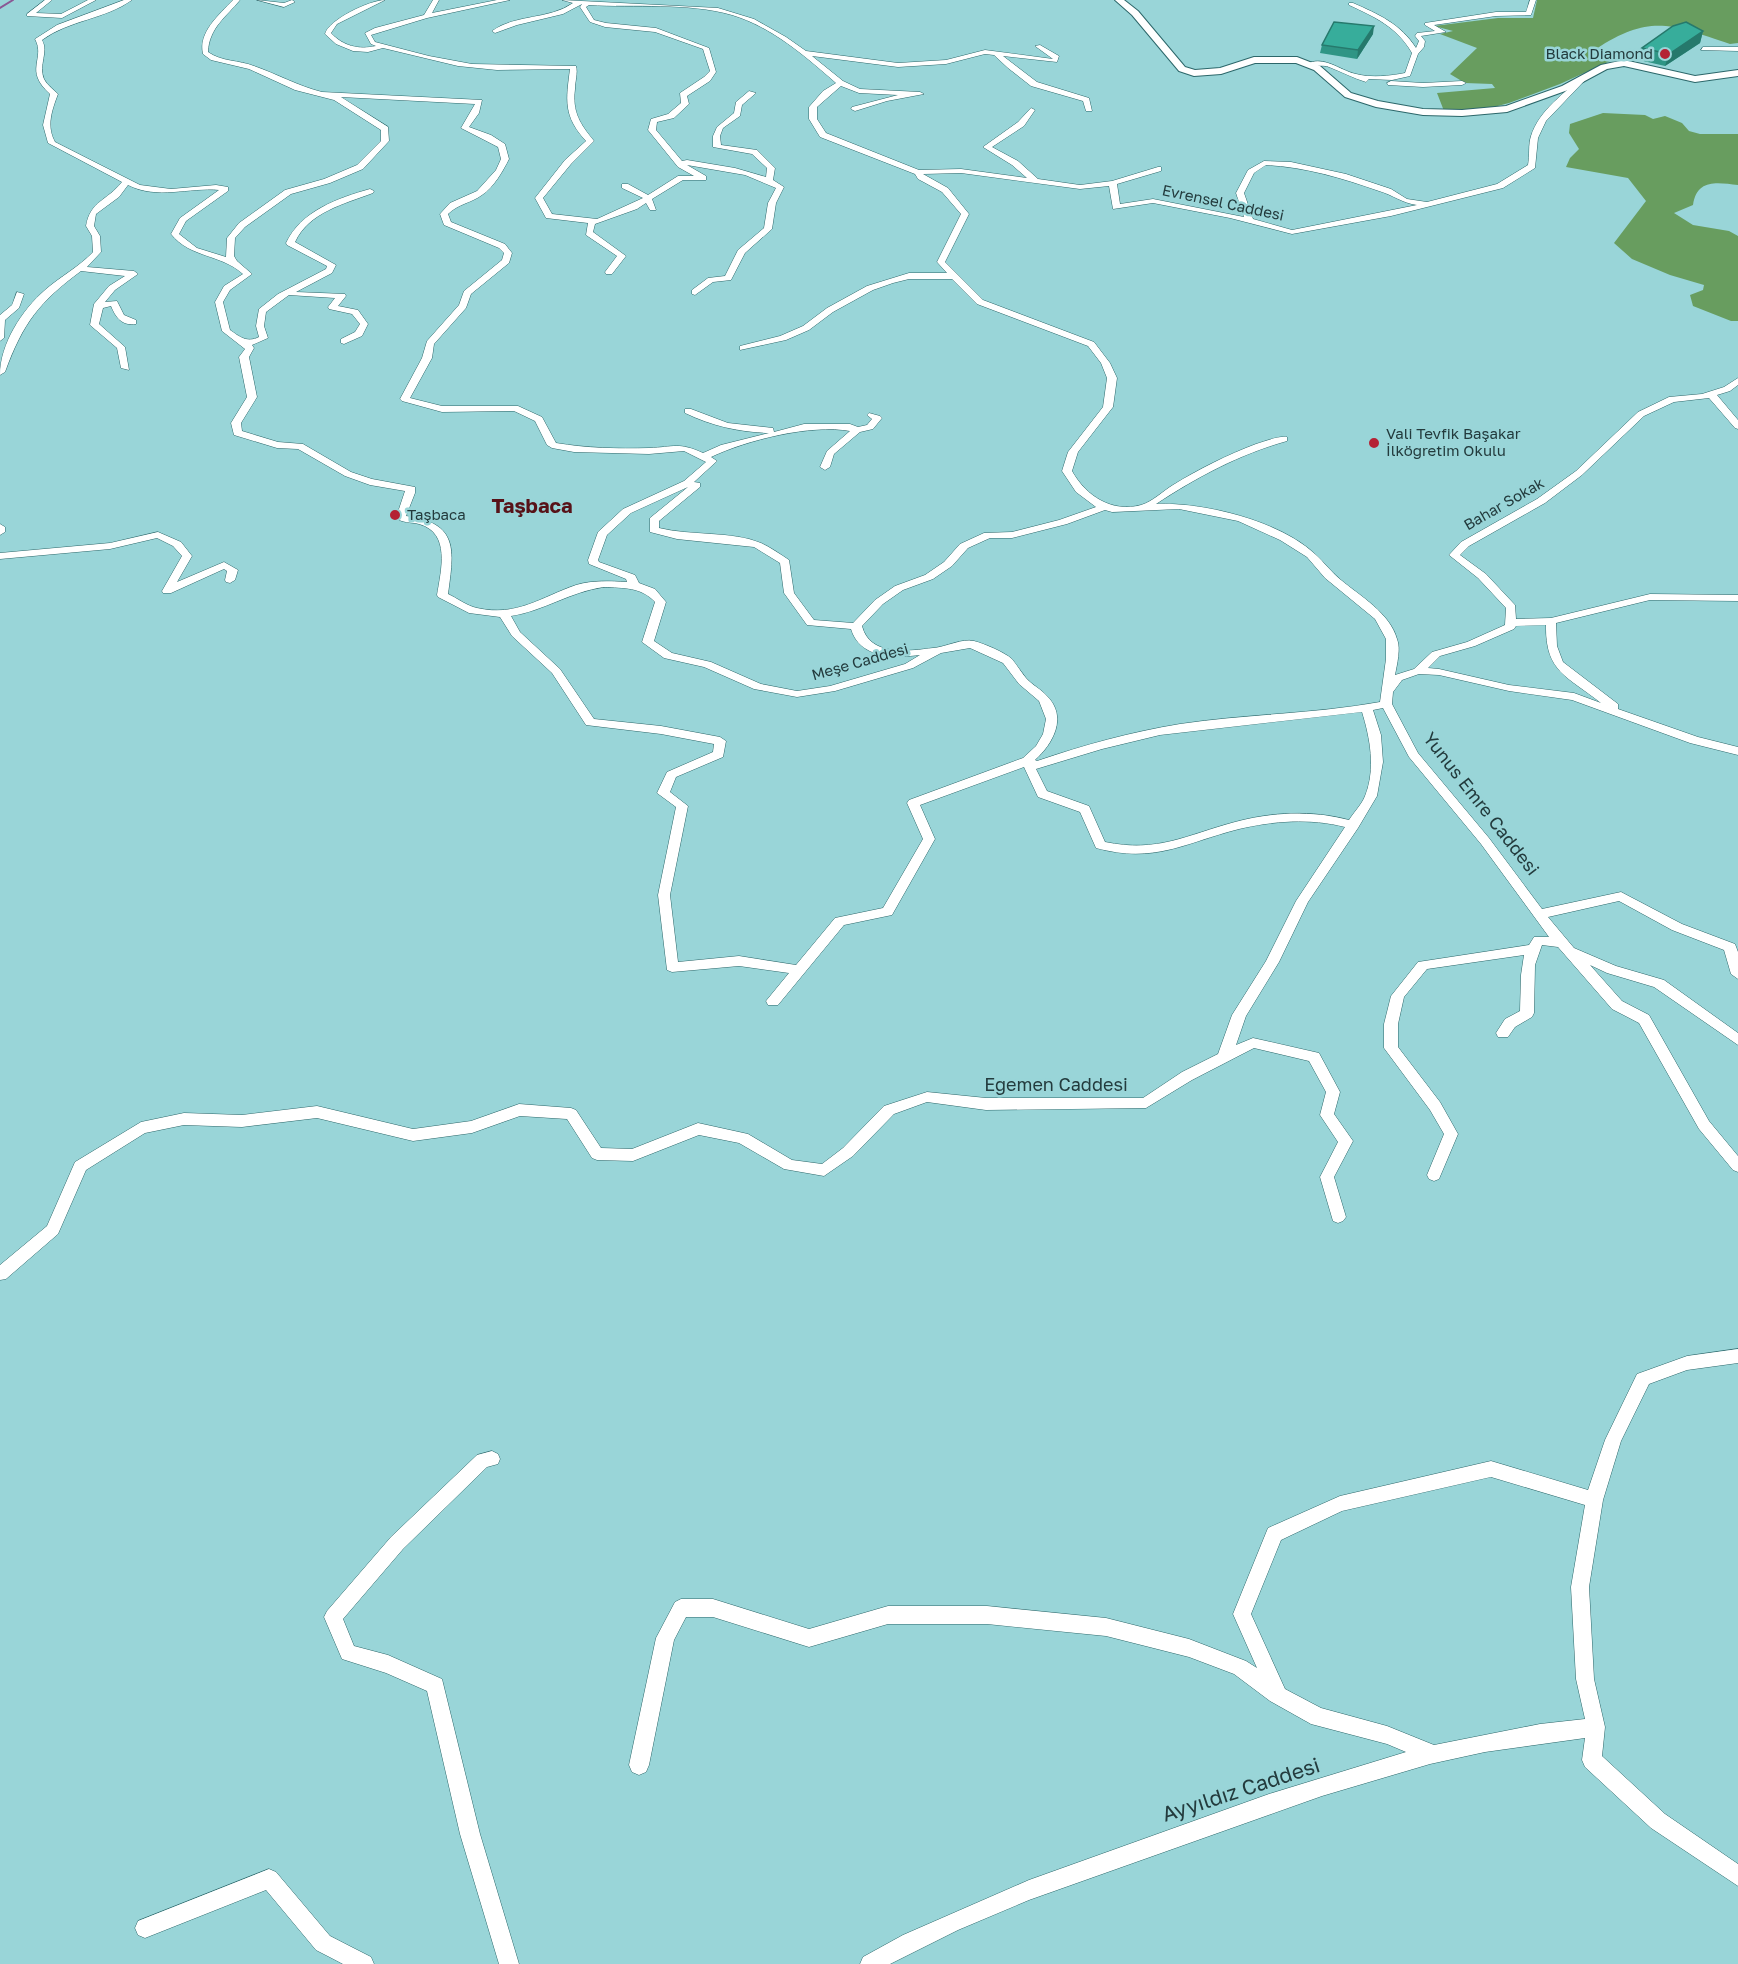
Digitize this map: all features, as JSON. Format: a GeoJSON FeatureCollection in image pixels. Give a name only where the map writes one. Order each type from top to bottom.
{"type":"FeatureCollection","features":[{"type":"Feature","properties":{"kind":"street"},"geometry":{"type":"LineString","coordinates":[[49,0],[29,15],[62,16],[93,0]]}},
{"type":"Feature","properties":{"kind":"street"},"geometry":{"type":"LineString","coordinates":[[129,0],[112,10],[49,30],[38,39],[42,46],[38,67],[41,83],[54,94],[47,114],[46,134],[52,143],[138,187],[171,191],[216,187],[225,189],[183,220],[175,234],[182,244],[211,257],[232,262],[248,274],[227,288],[219,302],[226,331],[250,348],[244,357],[252,397],[236,423],[237,433],[277,445],[300,446],[348,474],[370,482],[411,489],[409,499],[401,511],[401,518],[416,519],[437,528],[447,540],[448,554],[442,595],[473,611],[504,614],[523,611],[580,587],[634,585],[631,576],[594,564],[593,560],[602,534],[627,511],[688,483],[709,458],[724,447],[804,427],[850,427],[857,430]]}},
{"type":"Feature","properties":{"kind":"street"},"geometry":{"type":"LineString","coordinates":[[232,262],[231,238],[242,225],[288,192],[327,181],[360,167],[385,141],[384,129],[337,98],[298,88],[251,67],[213,59],[205,53],[204,42],[209,32],[236,1],[248,0]]}},
{"type":"Feature","properties":{"kind":"street"},"geometry":{"type":"LineString","coordinates":[[260,0],[284,5],[292,2]]}},
{"type":"Feature","properties":{"kind":"street"},"geometry":{"type":"LineString","coordinates":[[382,0],[335,23],[327,33],[334,42],[370,51],[384,46]]}},
{"type":"Feature","properties":{"kind":"street"},"geometry":{"type":"LineString","coordinates":[[427,16],[436,0]]}},
{"type":"Feature","properties":{"kind":"street"},"geometry":{"type":"LineString","coordinates":[[507,0],[377,28],[367,34],[373,43],[455,63],[487,67],[555,65],[574,67],[569,97],[572,115],[579,131],[590,141],[568,162],[539,198],[549,216],[598,222],[634,207],[681,178],[704,178],[681,165],[652,130],[654,121],[671,116],[685,104],[683,95],[707,79],[714,71],[705,48],[656,30],[592,21],[583,10],[583,3]]}},
{"type":"Feature","properties":{"kind":"street"},"geometry":{"type":"LineString","coordinates":[[566,0],[720,11],[772,31],[806,53],[840,83],[859,91],[920,94],[886,99],[855,109]]}},
{"type":"Feature","properties":{"kind":"street"},"geometry":{"type":"LineString","coordinates":[[1119,0],[1135,13],[1182,69],[1194,73],[1221,71],[1264,59],[1297,60],[1317,68],[1348,95],[1406,110],[1442,113],[1507,109],[1565,88],[1604,67],[1624,63],[1695,78],[1738,73]]}},
{"type":"Feature","properties":{"kind":"street"},"geometry":{"type":"LineString","coordinates":[[1357,77],[1392,78],[1408,75],[1415,53],[1421,47],[1422,41],[1419,34],[1443,32],[1427,24],[1496,14],[1529,14],[1533,0]]}},
{"type":"Feature","properties":{"kind":"street"},"geometry":{"type":"LineString","coordinates":[[495,31],[507,23],[553,13],[583,3]]}},
{"type":"Feature","properties":{"kind":"street"},"geometry":{"type":"LineString","coordinates":[[1351,4],[1389,21],[1406,36],[1415,53]]}},
{"type":"Feature","properties":{"kind":"street"},"geometry":{"type":"LineString","coordinates":[[806,53],[898,65],[946,62],[985,52],[1055,60],[1057,57],[1038,46]]}},
{"type":"Feature","properties":{"kind":"street"},"geometry":{"type":"LineString","coordinates":[[1703,49],[1738,50]]}},
{"type":"Feature","properties":{"kind":"street"},"geometry":{"type":"LineString","coordinates":[[996,53],[1010,67],[1034,84],[1086,100],[1089,109]]}},
{"type":"Feature","properties":{"kind":"street"},"geometry":{"type":"LineString","coordinates":[[1309,64],[1329,64],[1357,77],[1378,82],[1423,85],[1462,83]]}},
{"type":"Feature","properties":{"kind":"street","name":"Evrensel Caddesi"},"geometry":{"type":"LineString","coordinates":[[1113,183],[1116,207],[1153,201],[1292,232],[1391,214],[1500,186],[1532,166],[1535,153],[1533,139],[1541,122],[1586,76]]}},
{"type":"Feature","properties":{"kind":"street"},"geometry":{"type":"LineString","coordinates":[[840,83],[826,93],[813,107],[813,119],[823,135],[918,172],[961,171],[1080,187],[1113,183],[1158,169]]}},
{"type":"Feature","properties":{"kind":"street"},"geometry":{"type":"LineString","coordinates":[[752,93],[739,104],[737,114],[721,124],[715,135],[717,147],[754,152],[771,168],[769,180]]}},
{"type":"Feature","properties":{"kind":"street"},"geometry":{"type":"LineString","coordinates":[[320,94],[479,102],[465,128],[488,137],[502,146],[505,159],[499,171],[480,193],[453,205],[444,214],[447,223],[502,246],[508,253],[506,261],[466,292],[463,306],[430,343],[428,358],[405,399],[442,409],[515,408],[539,419],[552,445],[649,451],[685,448],[709,458]]}},
{"type":"Feature","properties":{"kind":"street"},"geometry":{"type":"LineString","coordinates":[[1031,110],[1021,124],[987,147],[1015,163],[1038,183]]}},
{"type":"Feature","properties":{"kind":"street"},"geometry":{"type":"LineString","coordinates":[[681,165],[687,162],[727,169],[769,180],[780,188],[772,203],[768,229],[741,252],[728,278],[711,280],[695,292]]}},
{"type":"Feature","properties":{"kind":"street"},"geometry":{"type":"LineString","coordinates":[[1250,222],[1240,193],[1251,172],[1264,163],[1291,164],[1334,174],[1388,191],[1405,201],[1428,204]]}},
{"type":"Feature","properties":{"kind":"street"},"geometry":{"type":"LineString","coordinates":[[918,172],[921,177],[945,190],[965,214],[941,262],[980,302],[1090,344],[1105,363],[1112,378],[1108,407],[1073,452],[1067,471],[1074,486],[1104,507]]}},
{"type":"Feature","properties":{"kind":"street"},"geometry":{"type":"LineString","coordinates":[[0,372],[9,346],[35,303],[58,284],[83,269],[98,252],[96,236],[90,226],[92,214],[95,209],[116,195],[128,180]]}},
{"type":"Feature","properties":{"kind":"street"},"geometry":{"type":"LineString","coordinates":[[625,186],[648,198],[653,208]]}},
{"type":"Feature","properties":{"kind":"street"},"geometry":{"type":"LineString","coordinates":[[240,341],[254,343],[264,338],[260,326],[262,311],[281,296],[329,271],[332,265],[290,243],[294,231],[306,221],[370,191]]}},
{"type":"Feature","properties":{"kind":"street"},"geometry":{"type":"LineString","coordinates":[[592,222],[589,233],[622,256],[609,272]]}},
{"type":"Feature","properties":{"kind":"street"},"geometry":{"type":"LineString","coordinates":[[83,269],[134,274],[119,282],[97,306],[94,325],[124,352],[126,368]]}},
{"type":"Feature","properties":{"kind":"street"},"geometry":{"type":"LineString","coordinates":[[743,348],[783,338],[806,328],[830,310],[870,288],[891,280],[909,276],[956,276]]}},
{"type":"Feature","properties":{"kind":"street"},"geometry":{"type":"LineString","coordinates":[[281,296],[315,293],[342,296],[332,307],[355,312],[364,324],[359,334],[344,341]]}},
{"type":"Feature","properties":{"kind":"street"},"geometry":{"type":"LineString","coordinates":[[9,346],[0,339],[1,319],[16,306],[20,294]]}},
{"type":"Feature","properties":{"kind":"street"},"geometry":{"type":"LineString","coordinates":[[97,306],[114,303],[121,319],[134,322]]}},
{"type":"Feature","properties":{"kind":"street"},"geometry":{"type":"LineString","coordinates":[[124,352],[130,349],[133,343]]}},
{"type":"Feature","properties":{"kind":"street","name":"Bahar Sokak"},"geometry":{"type":"LineString","coordinates":[[1510,623],[1511,607],[1482,576],[1454,555],[1465,544],[1542,501],[1579,473],[1641,414],[1672,399],[1711,394],[1727,389],[1738,381]]}},
{"type":"Feature","properties":{"kind":"street"},"geometry":{"type":"LineString","coordinates":[[1711,394],[1738,426]]}},
{"type":"Feature","properties":{"kind":"street"},"geometry":{"type":"LineString","coordinates":[[688,411],[713,423],[753,430],[793,430]]}},
{"type":"Feature","properties":{"kind":"street"},"geometry":{"type":"LineString","coordinates":[[825,467],[830,453],[857,430],[870,427],[877,418],[872,415]]}},
{"type":"Feature","properties":{"kind":"street"},"geometry":{"type":"LineString","coordinates":[[1143,508],[1173,489],[1258,445],[1284,439]]}},
{"type":"Feature","properties":{"kind":"street"},"geometry":{"type":"LineString","coordinates":[[709,458],[700,481],[654,520],[654,530],[677,536],[739,541],[757,545],[785,562],[789,593],[811,623],[856,626]]}},
{"type":"Feature","properties":{"kind":"street"},"geometry":{"type":"LineString","coordinates":[[773,1001],[840,921],[887,912],[929,839],[913,803],[1027,761],[1037,765],[1121,740],[1201,725],[1294,718],[1386,704],[1392,659],[1392,639],[1379,617],[1329,576],[1311,555],[1284,538],[1241,518],[1179,506],[1104,507],[1063,522],[1012,535],[988,535],[964,546],[948,564],[929,577],[899,588],[879,602],[856,626]]}},
{"type":"Feature","properties":{"kind":"street"},"geometry":{"type":"LineString","coordinates":[[0,527],[0,532]]}},
{"type":"Feature","properties":{"kind":"street"},"geometry":{"type":"LineString","coordinates":[[0,556],[110,546],[158,535],[177,544],[187,556],[167,591],[224,565],[233,570],[230,580]]}},
{"type":"Feature","properties":{"kind":"street","name":"Meşe Caddesi"},"geometry":{"type":"LineString","coordinates":[[634,585],[651,591],[661,602],[648,642],[668,656],[707,664],[758,687],[797,694],[831,689],[909,666],[938,650],[971,644],[985,649],[1006,661],[1023,682],[1044,699],[1052,719],[1049,735],[1041,748],[1027,761]]}},
{"type":"Feature","properties":{"kind":"street"},"geometry":{"type":"LineString","coordinates":[[1418,671],[1436,654],[1471,644],[1510,627],[1510,623],[1551,621],[1650,597],[1738,598]]}},
{"type":"Feature","properties":{"kind":"street"},"geometry":{"type":"LineString","coordinates":[[504,614],[516,634],[556,671],[590,722],[661,730],[720,741],[719,754],[671,775],[663,793],[682,807],[670,856],[664,895],[672,967],[739,961],[800,970]]}},
{"type":"Feature","properties":{"kind":"street"},"geometry":{"type":"LineString","coordinates":[[1551,621],[1551,646],[1558,664],[1623,713]]}},
{"type":"Feature","properties":{"kind":"street"},"geometry":{"type":"LineString","coordinates":[[856,626],[860,639],[881,652],[905,654],[938,650]]}},
{"type":"Feature","properties":{"kind":"street"},"geometry":{"type":"LineString","coordinates":[[1387,691],[1398,678],[1418,671],[1439,672],[1509,688],[1574,697],[1694,740],[1738,751]]}},
{"type":"Feature","properties":{"kind":"street","name":"Yunus Emre Caddesi"},"geometry":{"type":"LineString","coordinates":[[1386,704],[1413,754],[1485,841],[1565,946],[1617,1005],[1644,1019],[1704,1125],[1738,1166]]}},
{"type":"Feature","properties":{"kind":"street"},"geometry":{"type":"LineString","coordinates":[[1223,1058],[1239,1015],[1272,962],[1302,901],[1371,796],[1377,762],[1375,735],[1367,708]]}},
{"type":"Feature","properties":{"kind":"street"},"geometry":{"type":"LineString","coordinates":[[1027,761],[1042,794],[1085,809],[1100,845],[1132,851],[1182,844],[1223,830],[1298,817],[1332,818],[1354,825]]}},
{"type":"Feature","properties":{"kind":"street"},"geometry":{"type":"LineString","coordinates":[[1540,914],[1621,896],[1677,927],[1730,947],[1738,974]]}},
{"type":"Feature","properties":{"kind":"street"},"geometry":{"type":"LineString","coordinates":[[1503,1033],[1510,1023],[1527,1013],[1526,980],[1531,949],[1539,940],[1565,946],[1612,970],[1659,983],[1738,1040]]}},
{"type":"Feature","properties":{"kind":"street"},"geometry":{"type":"LineString","coordinates":[[1434,1175],[1451,1134],[1435,1106],[1390,1048],[1390,1024],[1398,996],[1423,965],[1531,949]]}},
{"type":"Feature","properties":{"kind":"street"},"geometry":{"type":"LineString","coordinates":[[1223,1058],[1253,1043],[1314,1057],[1333,1092],[1327,1115],[1346,1141],[1327,1177],[1338,1217]]}},
{"type":"Feature","properties":{"kind":"street","name":"Egemen Caddesi"},"geometry":{"type":"LineString","coordinates":[[0,1274],[53,1230],[80,1166],[141,1128],[184,1119],[242,1121],[317,1112],[413,1135],[472,1127],[519,1110],[571,1114],[597,1154],[633,1155],[698,1130],[743,1138],[789,1165],[824,1170],[848,1152],[889,1110],[927,1097],[986,1104],[1146,1103],[1187,1076],[1223,1058]]}},
{"type":"Feature","properties":{"kind":"street"},"geometry":{"type":"LineString","coordinates":[[1738,1356],[1688,1363],[1642,1379],[1613,1440],[1594,1500],[1580,1587],[1585,1679],[1596,1727],[1592,1760],[1658,1821],[1738,1876]]}},
{"type":"Feature","properties":{"kind":"street"},"geometry":{"type":"LineString","coordinates":[[492,1459],[483,1460],[397,1543],[333,1617],[348,1653],[388,1664],[435,1685],[470,1834],[508,1964]]}},
{"type":"Feature","properties":{"kind":"street"},"geometry":{"type":"LineString","coordinates":[[1277,1695],[1242,1614],[1274,1534],[1340,1504],[1491,1469],[1594,1500]]}},
{"type":"Feature","properties":{"kind":"street"},"geometry":{"type":"LineString","coordinates":[[639,1765],[665,1638],[681,1608],[713,1608],[809,1638],[888,1615],[987,1615],[1107,1627],[1189,1648],[1240,1667],[1277,1695],[1318,1717],[1387,1735],[1431,1753]]}},
{"type":"Feature","properties":{"kind":"street","name":"Ayyıldız Caddesi"},"geometry":{"type":"LineString","coordinates":[[870,1964],[892,1950],[1007,1897],[1210,1825],[1431,1753],[1544,1731],[1596,1727]]}},
{"type":"Feature","properties":{"kind":"street"},"geometry":{"type":"LineString","coordinates":[[145,1928],[269,1879],[323,1943],[364,1964]]}},
{"type":"Feature","properties":{"kind":"green space"},"geometry":{"type":"Polygon","coordinates":[[[1537,0],[1738,0],[1738,43],[1730,44],[1677,28],[1662,26],[1632,30],[1596,49],[1619,57],[1560,84],[1490,108],[1444,111],[1437,93],[1495,88],[1492,84],[1465,83],[1450,74],[1477,48],[1440,34],[1453,31],[1434,26],[1498,18],[1533,18],[1537,0]]]}},
{"type":"Feature","properties":{"kind":"green space"},"geometry":{"type":"Polygon","coordinates":[[[1603,113],[1645,115],[1653,119],[1665,116],[1682,123],[1689,131],[1700,134],[1738,134],[1738,185],[1716,183],[1704,186],[1695,196],[1693,205],[1674,213],[1693,225],[1729,231],[1738,236],[1738,321],[1731,321],[1693,306],[1690,295],[1703,290],[1704,285],[1670,275],[1632,259],[1614,243],[1646,201],[1628,178],[1566,167],[1570,158],[1579,149],[1569,133],[1570,124],[1603,113]]]}},
{"type":"Feature","properties":{"kind":"building"},"geometry":{"type":"Polygon","coordinates":[[[1334,22],[1374,26],[1358,50],[1322,45],[1334,22]]]}},
{"type":"Feature","properties":{"kind":"building"},"geometry":{"type":"Polygon","coordinates":[[[1686,22],[1703,31],[1669,54],[1642,48],[1673,26],[1686,22]]]}},
{"type":"Feature","properties":{"kind":"waterway"},"geometry":{"type":"LineString","coordinates":[[0,8],[13,0]]}},
{"type":"Feature","properties":{"kind":"place","name":"Black Diamond"},"geometry":{"type":"Point","coordinates":[1665,54]}},
{"type":"Feature","properties":{"kind":"place","name":"Vali Tevfik Başakar İlköğretim Okulu"},"geometry":{"type":"Point","coordinates":[1374,443]}},
{"type":"Feature","properties":{"kind":"place","name":"Taşbaca"},"geometry":{"type":"Point","coordinates":[395,515]}},
{"type":"Feature","properties":{"kind":"district","name":"Taşbaca"},"geometry":{"type":"Point","coordinates":[532,506]}}]}
